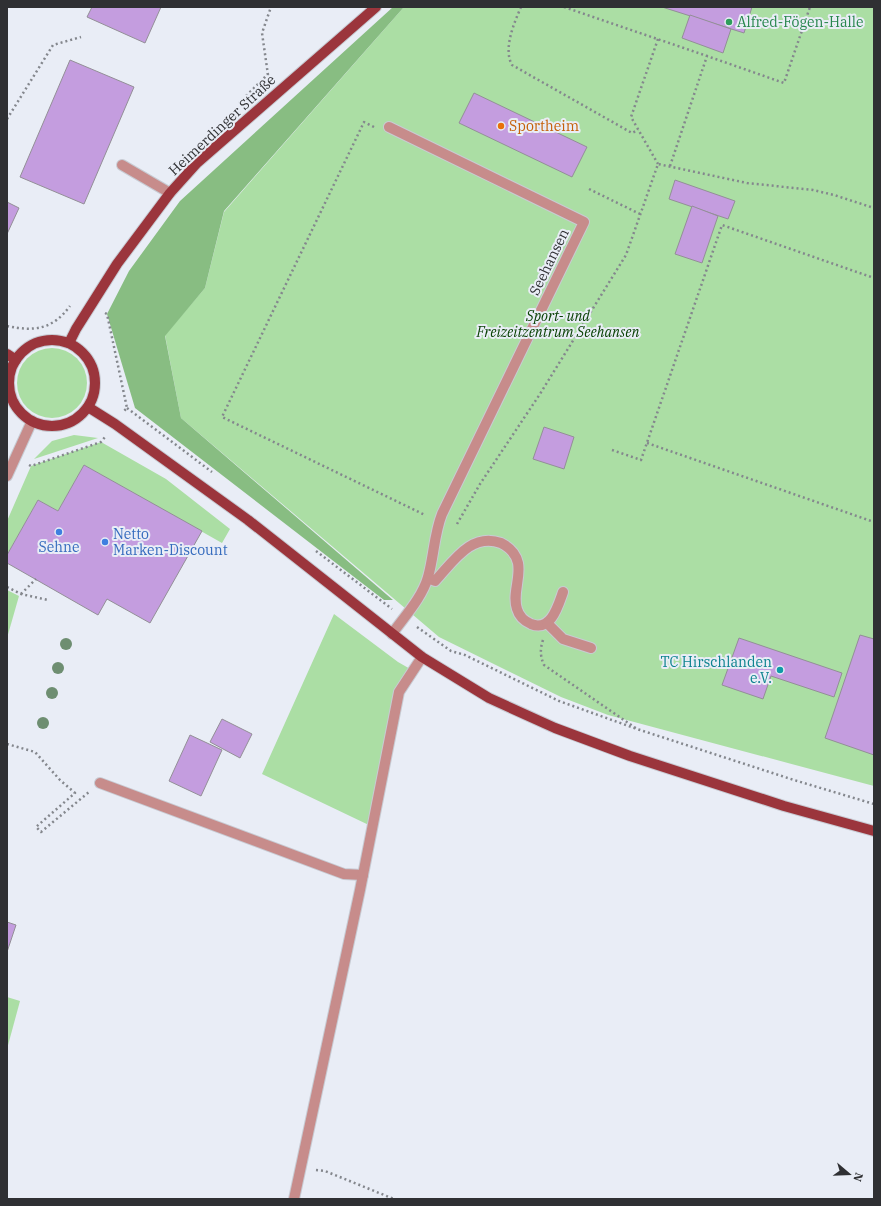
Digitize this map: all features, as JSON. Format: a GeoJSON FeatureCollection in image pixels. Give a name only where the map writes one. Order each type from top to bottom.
{"type":"FeatureCollection","features":[{"type":"Feature","properties":{"kind":"main road","name":"Heimerdinger Straße"},"geometry":{"type":"LineString","coordinates":[[69,343],[76,329],[117,264],[170,192],[197,163],[376,7]]}},
{"type":"Feature","properties":{"kind":"main road"},"geometry":{"type":"LineString","coordinates":[[60,340],[69,343],[82,352],[92,366],[95,374],[95,391],[88,407],[77,419],[62,426],[44,426],[32,421],[16,408],[10,392],[11,357],[27,347],[43,341],[60,340]]}},
{"type":"Feature","properties":{"kind":"main road"},"geometry":{"type":"LineString","coordinates":[[88,407],[115,424],[248,520],[422,657],[490,698],[554,728],[630,756],[769,801],[874,831]]}},
{"type":"Feature","properties":{"kind":"street","name":"Seehansen"},"geometry":{"type":"LineString","coordinates":[[389,127],[584,222],[442,514],[428,578],[414,604],[392,634]]}},
{"type":"Feature","properties":{"kind":"street"},"geometry":{"type":"LineString","coordinates":[[122,165],[170,192]]}},
{"type":"Feature","properties":{"kind":"street"},"geometry":{"type":"LineString","coordinates":[[7,476],[32,421]]}},
{"type":"Feature","properties":{"kind":"street"},"geometry":{"type":"LineString","coordinates":[[428,578],[435,581],[467,548],[476,541],[484,539],[498,543],[513,552],[518,563],[519,576],[515,598],[520,616],[533,625],[547,623],[554,615],[563,592]]}},
{"type":"Feature","properties":{"kind":"street"},"geometry":{"type":"LineString","coordinates":[[547,623],[564,639],[591,648]]}},
{"type":"Feature","properties":{"kind":"street"},"geometry":{"type":"LineString","coordinates":[[294,1199],[363,875],[399,692],[422,657]]}},
{"type":"Feature","properties":{"kind":"street"},"geometry":{"type":"LineString","coordinates":[[100,782],[344,874],[363,875]]}},
{"type":"Feature","properties":{"kind":"path"},"geometry":{"type":"LineString","coordinates":[[271,7],[262,34],[271,98]]}},
{"type":"Feature","properties":{"kind":"path"},"geometry":{"type":"LineString","coordinates":[[521,7],[508,50],[508,58],[512,65],[632,134],[638,130]]}},
{"type":"Feature","properties":{"kind":"path"},"geometry":{"type":"LineString","coordinates":[[564,7],[784,83],[810,7]]}},
{"type":"Feature","properties":{"kind":"path"},"geometry":{"type":"LineString","coordinates":[[7,119],[53,45],[81,37]]}},
{"type":"Feature","properties":{"kind":"path"},"geometry":{"type":"LineString","coordinates":[[658,39],[631,117],[658,164]]}},
{"type":"Feature","properties":{"kind":"path"},"geometry":{"type":"LineString","coordinates":[[670,166],[707,56]]}},
{"type":"Feature","properties":{"kind":"path"},"geometry":{"type":"LineString","coordinates":[[389,127],[378,129],[364,122],[222,417],[427,516],[442,514]]}},
{"type":"Feature","properties":{"kind":"path"},"geometry":{"type":"LineString","coordinates":[[658,164],[747,183],[827,193],[874,208]]}},
{"type":"Feature","properties":{"kind":"path"},"geometry":{"type":"LineString","coordinates":[[453,530],[480,484],[540,394],[626,255],[658,164]]}},
{"type":"Feature","properties":{"kind":"path"},"geometry":{"type":"LineString","coordinates":[[589,189],[640,214]]}},
{"type":"Feature","properties":{"kind":"path"},"geometry":{"type":"LineString","coordinates":[[612,450],[641,460],[722,225],[874,278]]}},
{"type":"Feature","properties":{"kind":"path"},"geometry":{"type":"LineString","coordinates":[[647,443],[874,522]]}},
{"type":"Feature","properties":{"kind":"path"},"geometry":{"type":"LineString","coordinates":[[21,594],[36,579]]}},
{"type":"Feature","properties":{"kind":"path"},"geometry":{"type":"LineString","coordinates":[[7,588],[21,594],[48,600]]}},
{"type":"Feature","properties":{"kind":"path"},"geometry":{"type":"LineString","coordinates":[[547,623],[540,650],[541,659],[544,665],[637,729]]}},
{"type":"Feature","properties":{"kind":"path"},"geometry":{"type":"LineString","coordinates":[[450,651],[465,655],[559,701],[637,729],[794,780],[874,804]]}},
{"type":"Feature","properties":{"kind":"path"},"geometry":{"type":"LineString","coordinates":[[7,744],[35,752],[60,780],[75,793],[36,828],[41,832],[100,782]]}},
{"type":"Feature","properties":{"kind":"path"},"geometry":{"type":"LineString","coordinates":[[301,1167],[325,1172],[394,1199]]}},
{"type":"Feature","properties":{"kind":"green space"},"geometry":{"type":"Polygon","coordinates":[[[393,7],[404,7],[224,211],[205,288],[165,336],[181,418],[393,600],[384,600],[135,408],[107,314],[129,271],[180,201],[393,7]]]}},
{"type":"Feature","properties":{"kind":"green space","name":"Sport- und Freizeitzentrum Seehansen"},"geometry":{"type":"Polygon","coordinates":[[[404,7],[874,7],[874,786],[608,715],[561,697],[439,637],[181,418],[165,335],[205,288],[224,212],[404,7]]]}},
{"type":"Feature","properties":{"kind":"green space"},"geometry":{"type":"Polygon","coordinates":[[[52,348],[71,354],[81,364],[87,383],[81,402],[71,412],[52,418],[33,412],[23,402],[17,383],[23,364],[33,354],[52,348]]]}},
{"type":"Feature","properties":{"kind":"green space"},"geometry":{"type":"Polygon","coordinates":[[[74,435],[98,438],[34,459],[52,441],[74,435]]]}},
{"type":"Feature","properties":{"kind":"green space"},"geometry":{"type":"Polygon","coordinates":[[[101,442],[166,479],[230,529],[222,543],[84,465],[58,511],[38,500],[8,553],[7,521],[31,466],[101,442]]]}},
{"type":"Feature","properties":{"kind":"green space"},"geometry":{"type":"Polygon","coordinates":[[[7,590],[19,596],[7,638],[7,590]]]}},
{"type":"Feature","properties":{"kind":"green space"},"geometry":{"type":"Polygon","coordinates":[[[334,614],[398,662],[412,670],[405,681],[373,827],[262,774],[334,614]]]}},
{"type":"Feature","properties":{"kind":"green space"},"geometry":{"type":"Polygon","coordinates":[[[7,997],[20,1001],[7,1049],[7,997]]]}},
{"type":"Feature","properties":{"kind":"building"},"geometry":{"type":"Polygon","coordinates":[[[92,7],[161,7],[145,43],[87,17],[92,7]]]}},
{"type":"Feature","properties":{"kind":"building","name":"Alfred-Fögen-Halle"},"geometry":{"type":"Polygon","coordinates":[[[662,7],[752,7],[744,33],[662,7]]]}},
{"type":"Feature","properties":{"kind":"building"},"geometry":{"type":"Polygon","coordinates":[[[690,15],[731,29],[723,53],[682,38],[690,15]]]}},
{"type":"Feature","properties":{"kind":"building"},"geometry":{"type":"Polygon","coordinates":[[[70,60],[134,87],[84,204],[20,177],[70,60]]]}},
{"type":"Feature","properties":{"kind":"building"},"geometry":{"type":"Polygon","coordinates":[[[474,93],[587,147],[572,177],[459,123],[474,93]]]}},
{"type":"Feature","properties":{"kind":"building"},"geometry":{"type":"Polygon","coordinates":[[[675,180],[735,201],[728,219],[669,199],[675,180]]]}},
{"type":"Feature","properties":{"kind":"building"},"geometry":{"type":"Polygon","coordinates":[[[7,202],[19,208],[7,234],[7,202]]]}},
{"type":"Feature","properties":{"kind":"building"},"geometry":{"type":"Polygon","coordinates":[[[692,206],[718,216],[702,263],[675,254],[692,206]]]}},
{"type":"Feature","properties":{"kind":"building"},"geometry":{"type":"Polygon","coordinates":[[[544,427],[574,437],[564,469],[533,459],[544,427]]]}},
{"type":"Feature","properties":{"kind":"building","name":"Netto Marken-Discount"},"geometry":{"type":"Polygon","coordinates":[[[84,465],[202,531],[150,623],[107,599],[98,615],[7,563],[7,555],[38,500],[58,511],[84,465]]]}},
{"type":"Feature","properties":{"kind":"building"},"geometry":{"type":"Polygon","coordinates":[[[860,635],[874,639],[874,755],[825,738],[860,635]]]}},
{"type":"Feature","properties":{"kind":"building","name":"TC Hirschlanden e.V."},"geometry":{"type":"Polygon","coordinates":[[[739,638],[842,673],[834,697],[771,676],[763,699],[722,685],[739,638]]]}},
{"type":"Feature","properties":{"kind":"building"},"geometry":{"type":"Polygon","coordinates":[[[222,719],[252,734],[240,758],[210,742],[222,719]]]}},
{"type":"Feature","properties":{"kind":"building"},"geometry":{"type":"Polygon","coordinates":[[[190,735],[222,750],[201,796],[169,781],[190,735]]]}},
{"type":"Feature","properties":{"kind":"building"},"geometry":{"type":"Polygon","coordinates":[[[7,922],[16,925],[7,952],[7,922]]]}},
{"type":"Feature","properties":{"kind":"place","name":"Alfred-Fögen-Halle"},"geometry":{"type":"Point","coordinates":[729,22]}},
{"type":"Feature","properties":{"kind":"place","name":"Sportheim"},"geometry":{"type":"Point","coordinates":[501,126]}},
{"type":"Feature","properties":{"kind":"place","name":"Sehne"},"geometry":{"type":"Point","coordinates":[59,532]}},
{"type":"Feature","properties":{"kind":"place","name":"Netto Marken-Discount"},"geometry":{"type":"Point","coordinates":[105,542]}},
{"type":"Feature","properties":{"kind":"place","name":"TC Hirschlanden e.V."},"geometry":{"type":"Point","coordinates":[780,670]}}]}
